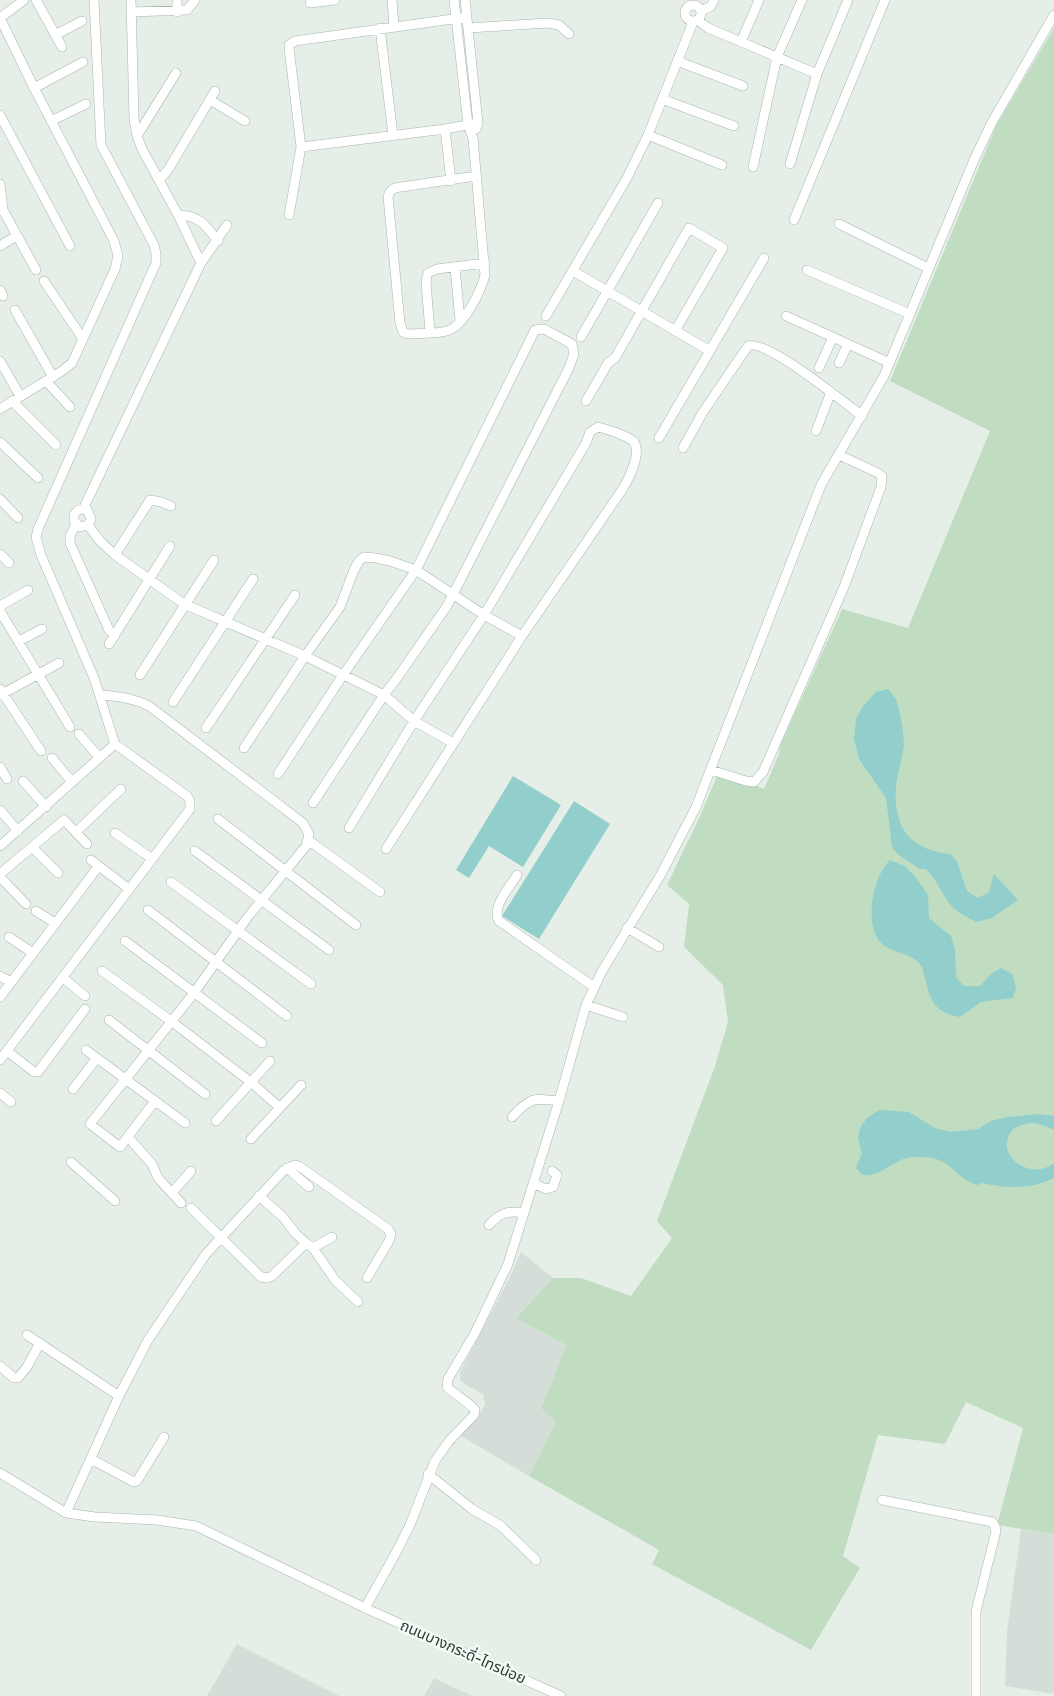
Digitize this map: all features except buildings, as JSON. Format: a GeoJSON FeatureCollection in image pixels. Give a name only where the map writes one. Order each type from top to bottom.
{"type":"FeatureCollection","features":[{"type":"Feature","properties":{"kind":"street"},"geometry":{"type":"LineString","coordinates":[[0,409],[50,379],[72,363],[115,269],[118,256],[114,241],[34,88],[0,18],[24,0]]}},
{"type":"Feature","properties":{"kind":"street"},"geometry":{"type":"LineString","coordinates":[[36,0],[62,47]]}},
{"type":"Feature","properties":{"kind":"street"},"geometry":{"type":"LineString","coordinates":[[0,1060],[151,858],[190,809],[188,796],[115,744],[94,678],[38,547],[36,537],[156,263],[154,245],[101,145],[94,0]]}},
{"type":"Feature","properties":{"kind":"street"},"geometry":{"type":"LineString","coordinates":[[131,0],[134,119],[137,136],[142,149],[178,214],[201,263]]}},
{"type":"Feature","properties":{"kind":"street"},"geometry":{"type":"LineString","coordinates":[[177,0],[177,12]]}},
{"type":"Feature","properties":{"kind":"street"},"geometry":{"type":"LineString","coordinates":[[131,12],[177,12],[187,10],[195,0]]}},
{"type":"Feature","properties":{"kind":"street"},"geometry":{"type":"LineString","coordinates":[[310,4],[335,0]]}},
{"type":"Feature","properties":{"kind":"street"},"geometry":{"type":"LineString","coordinates":[[392,0],[394,26]]}},
{"type":"Feature","properties":{"kind":"street"},"geometry":{"type":"LineString","coordinates":[[454,0],[473,124]]}},
{"type":"Feature","properties":{"kind":"street"},"geometry":{"type":"LineString","coordinates":[[465,0],[473,138],[485,275],[482,287],[460,321],[453,328],[446,331],[408,334],[403,332],[400,327],[388,197],[392,188],[476,176]]}},
{"type":"Feature","properties":{"kind":"street"},"geometry":{"type":"LineString","coordinates":[[546,316],[627,178],[648,134],[677,61],[698,18],[714,0]]}},
{"type":"Feature","properties":{"kind":"street"},"geometry":{"type":"LineString","coordinates":[[742,42],[759,0]]}},
{"type":"Feature","properties":{"kind":"street"},"geometry":{"type":"LineString","coordinates":[[753,168],[777,58],[802,0]]}},
{"type":"Feature","properties":{"kind":"street"},"geometry":{"type":"LineString","coordinates":[[790,164],[817,74],[848,0]]}},
{"type":"Feature","properties":{"kind":"street"},"geometry":{"type":"LineString","coordinates":[[794,220],[885,0]]}},
{"type":"Feature","properties":{"kind":"street"},"geometry":{"type":"LineString","coordinates":[[698,18],[686,18],[685,3],[696,5],[698,18],[708,28],[817,74]]}},
{"type":"Feature","properties":{"kind":"street"},"geometry":{"type":"LineString","coordinates":[[365,1608],[410,1525],[428,1474],[442,1450],[474,1415],[475,1410],[471,1404],[453,1394],[447,1387],[448,1379],[475,1333],[502,1276],[559,1101],[586,1005],[627,928],[660,876],[692,816],[821,485],[862,416],[890,363],[928,268],[990,124],[1054,14]]}},
{"type":"Feature","properties":{"kind":"street"},"geometry":{"type":"LineString","coordinates":[[289,215],[301,146],[289,45],[295,41],[467,17]]}},
{"type":"Feature","properties":{"kind":"street"},"geometry":{"type":"LineString","coordinates":[[56,35],[82,21]]}},
{"type":"Feature","properties":{"kind":"street"},"geometry":{"type":"LineString","coordinates":[[468,28],[548,23],[559,26],[569,34]]}},
{"type":"Feature","properties":{"kind":"street"},"geometry":{"type":"LineString","coordinates":[[380,28],[393,135]]}},
{"type":"Feature","properties":{"kind":"street"},"geometry":{"type":"LineString","coordinates":[[677,61],[743,86]]}},
{"type":"Feature","properties":{"kind":"street"},"geometry":{"type":"LineString","coordinates":[[34,88],[83,62]]}},
{"type":"Feature","properties":{"kind":"street"},"geometry":{"type":"LineString","coordinates":[[137,136],[176,73]]}},
{"type":"Feature","properties":{"kind":"street"},"geometry":{"type":"LineString","coordinates":[[159,180],[168,170],[215,91]]}},
{"type":"Feature","properties":{"kind":"street"},"geometry":{"type":"LineString","coordinates":[[662,99],[734,126]]}},
{"type":"Feature","properties":{"kind":"street"},"geometry":{"type":"LineString","coordinates":[[210,100],[245,121]]}},
{"type":"Feature","properties":{"kind":"street"},"geometry":{"type":"LineString","coordinates":[[51,121],[86,104]]}},
{"type":"Feature","properties":{"kind":"street"},"geometry":{"type":"LineString","coordinates":[[0,115],[70,246]]}},
{"type":"Feature","properties":{"kind":"street"},"geometry":{"type":"LineString","coordinates":[[301,146],[473,124]]}},
{"type":"Feature","properties":{"kind":"street"},"geometry":{"type":"LineString","coordinates":[[445,129],[451,181]]}},
{"type":"Feature","properties":{"kind":"street"},"geometry":{"type":"LineString","coordinates":[[648,134],[722,164]]}},
{"type":"Feature","properties":{"kind":"street"},"geometry":{"type":"LineString","coordinates":[[0,184],[3,210],[36,270]]}},
{"type":"Feature","properties":{"kind":"street"},"geometry":{"type":"LineString","coordinates":[[581,337],[658,203]]}},
{"type":"Feature","properties":{"kind":"street"},"geometry":{"type":"LineString","coordinates":[[178,214],[193,216],[199,220],[218,241]]}},
{"type":"Feature","properties":{"kind":"street"},"geometry":{"type":"LineString","coordinates":[[839,224],[928,268]]}},
{"type":"Feature","properties":{"kind":"street"},"geometry":{"type":"LineString","coordinates":[[114,636],[109,630],[70,543],[70,536],[76,524],[74,515],[78,510],[84,509],[201,263],[228,225]]}},
{"type":"Feature","properties":{"kind":"street"},"geometry":{"type":"LineString","coordinates":[[586,402],[608,363],[615,358],[689,228],[723,248],[675,331]]}},
{"type":"Feature","properties":{"kind":"street"},"geometry":{"type":"LineString","coordinates":[[0,246],[16,236]]}},
{"type":"Feature","properties":{"kind":"street"},"geometry":{"type":"LineString","coordinates":[[659,438],[764,258]]}},
{"type":"Feature","properties":{"kind":"street"},"geometry":{"type":"LineString","coordinates":[[430,332],[426,276],[432,270],[485,263]]}},
{"type":"Feature","properties":{"kind":"street"},"geometry":{"type":"LineString","coordinates":[[455,267],[460,321]]}},
{"type":"Feature","properties":{"kind":"street"},"geometry":{"type":"LineString","coordinates":[[807,270],[910,314]]}},
{"type":"Feature","properties":{"kind":"street"},"geometry":{"type":"LineString","coordinates":[[572,271],[710,351]]}},
{"type":"Feature","properties":{"kind":"street"},"geometry":{"type":"LineString","coordinates":[[44,281],[83,339]]}},
{"type":"Feature","properties":{"kind":"street"},"geometry":{"type":"LineString","coordinates":[[15,310],[50,379],[70,407]]}},
{"type":"Feature","properties":{"kind":"street"},"geometry":{"type":"LineString","coordinates":[[786,316],[890,363]]}},
{"type":"Feature","properties":{"kind":"street"},"geometry":{"type":"LineString","coordinates":[[278,774],[343,675],[416,570],[535,330],[544,329],[572,344],[574,354],[569,368],[442,613],[384,695],[313,803]]}},
{"type":"Feature","properties":{"kind":"street"},"geometry":{"type":"LineString","coordinates":[[819,368],[833,337]]}},
{"type":"Feature","properties":{"kind":"street"},"geometry":{"type":"LineString","coordinates":[[683,448],[723,382],[748,346],[752,344],[760,346],[799,368],[862,416]]}},
{"type":"Feature","properties":{"kind":"street"},"geometry":{"type":"LineString","coordinates":[[839,363],[848,344]]}},
{"type":"Feature","properties":{"kind":"street"},"geometry":{"type":"LineString","coordinates":[[0,361],[16,399],[56,445]]}},
{"type":"Feature","properties":{"kind":"street"},"geometry":{"type":"LineString","coordinates":[[816,431],[831,392]]}},
{"type":"Feature","properties":{"kind":"street"},"geometry":{"type":"LineString","coordinates":[[349,828],[414,721],[484,615],[586,443],[590,432],[598,427],[630,440],[636,447],[636,454],[632,473],[628,481],[522,636],[386,849]]}},
{"type":"Feature","properties":{"kind":"street"},"geometry":{"type":"LineString","coordinates":[[0,442],[38,478]]}},
{"type":"Feature","properties":{"kind":"street"},"geometry":{"type":"LineString","coordinates":[[711,770],[746,782],[754,782],[763,772],[844,587],[882,481],[882,476],[839,455]]}},
{"type":"Feature","properties":{"kind":"street"},"geometry":{"type":"LineString","coordinates":[[0,499],[18,518]]}},
{"type":"Feature","properties":{"kind":"street"},"geometry":{"type":"LineString","coordinates":[[115,556],[150,500],[172,506]]}},
{"type":"Feature","properties":{"kind":"street"},"geometry":{"type":"LineString","coordinates":[[76,524],[83,527],[90,522],[91,516],[85,505]]}},
{"type":"Feature","properties":{"kind":"street"},"geometry":{"type":"LineString","coordinates":[[88,525],[115,556],[184,604],[305,656],[384,695],[414,721],[453,743]]}},
{"type":"Feature","properties":{"kind":"street"},"geometry":{"type":"LineString","coordinates":[[109,644],[170,546]]}},
{"type":"Feature","properties":{"kind":"street"},"geometry":{"type":"LineString","coordinates":[[0,554],[9,563]]}},
{"type":"Feature","properties":{"kind":"street"},"geometry":{"type":"LineString","coordinates":[[244,748],[340,607],[360,561],[364,557],[376,558],[416,570],[484,615],[522,636]]}},
{"type":"Feature","properties":{"kind":"street"},"geometry":{"type":"LineString","coordinates":[[140,674],[214,560]]}},
{"type":"Feature","properties":{"kind":"street"},"geometry":{"type":"LineString","coordinates":[[173,702],[253,579]]}},
{"type":"Feature","properties":{"kind":"street"},"geometry":{"type":"LineString","coordinates":[[0,606],[28,590]]}},
{"type":"Feature","properties":{"kind":"street"},"geometry":{"type":"LineString","coordinates":[[206,728],[295,595]]}},
{"type":"Feature","properties":{"kind":"street"},"geometry":{"type":"LineString","coordinates":[[0,611],[70,727]]}},
{"type":"Feature","properties":{"kind":"street"},"geometry":{"type":"LineString","coordinates":[[19,641],[42,629]]}},
{"type":"Feature","properties":{"kind":"street"},"geometry":{"type":"LineString","coordinates":[[41,751],[1,692],[59,663]]}},
{"type":"Feature","properties":{"kind":"street"},"geometry":{"type":"LineString","coordinates":[[100,695],[120,696],[149,706],[303,823],[309,834],[306,846],[286,873],[238,931],[194,993],[90,1124],[117,1146],[122,1146],[155,1101]]}},
{"type":"Feature","properties":{"kind":"street"},"geometry":{"type":"LineString","coordinates":[[79,734],[99,757]]}},
{"type":"Feature","properties":{"kind":"street"},"geometry":{"type":"LineString","coordinates":[[0,846],[115,744]]}},
{"type":"Feature","properties":{"kind":"street"},"geometry":{"type":"LineString","coordinates":[[52,758],[72,782]]}},
{"type":"Feature","properties":{"kind":"street"},"geometry":{"type":"LineString","coordinates":[[0,767],[7,779]]}},
{"type":"Feature","properties":{"kind":"street"},"geometry":{"type":"LineString","coordinates":[[23,781],[46,807]]}},
{"type":"Feature","properties":{"kind":"street"},"geometry":{"type":"LineString","coordinates":[[76,832],[121,788]]}},
{"type":"Feature","properties":{"kind":"street"},"geometry":{"type":"LineString","coordinates":[[0,810],[18,831]]}},
{"type":"Feature","properties":{"kind":"street"},"geometry":{"type":"LineString","coordinates":[[218,819],[356,925]]}},
{"type":"Feature","properties":{"kind":"street"},"geometry":{"type":"LineString","coordinates":[[26,904],[0,876],[64,820],[87,844]]}},
{"type":"Feature","properties":{"kind":"street"},"geometry":{"type":"LineString","coordinates":[[114,832],[151,858]]}},
{"type":"Feature","properties":{"kind":"street"},"geometry":{"type":"LineString","coordinates":[[308,840],[380,892]]}},
{"type":"Feature","properties":{"kind":"street"},"geometry":{"type":"LineString","coordinates":[[32,847],[58,873]]}},
{"type":"Feature","properties":{"kind":"street"},"geometry":{"type":"LineString","coordinates":[[195,851],[329,950]]}},
{"type":"Feature","properties":{"kind":"street"},"geometry":{"type":"LineString","coordinates":[[91,860],[129,889]]}},
{"type":"Feature","properties":{"kind":"street"},"geometry":{"type":"LineString","coordinates":[[0,997],[98,867]]}},
{"type":"Feature","properties":{"kind":"street"},"geometry":{"type":"LineString","coordinates":[[517,875],[498,906],[497,917],[499,921],[594,987]]}},
{"type":"Feature","properties":{"kind":"street"},"geometry":{"type":"LineString","coordinates":[[170,882],[311,984]]}},
{"type":"Feature","properties":{"kind":"street"},"geometry":{"type":"LineString","coordinates":[[148,910],[287,1016]]}},
{"type":"Feature","properties":{"kind":"street"},"geometry":{"type":"LineString","coordinates":[[36,911],[55,923]]}},
{"type":"Feature","properties":{"kind":"street"},"geometry":{"type":"LineString","coordinates":[[627,928],[658,947]]}},
{"type":"Feature","properties":{"kind":"street"},"geometry":{"type":"LineString","coordinates":[[10,937],[32,953]]}},
{"type":"Feature","properties":{"kind":"street"},"geometry":{"type":"LineString","coordinates":[[126,941],[262,1043]]}},
{"type":"Feature","properties":{"kind":"street"},"geometry":{"type":"LineString","coordinates":[[102,971],[172,1020],[279,1106]]}},
{"type":"Feature","properties":{"kind":"street"},"geometry":{"type":"LineString","coordinates":[[0,976],[11,982]]}},
{"type":"Feature","properties":{"kind":"street"},"geometry":{"type":"LineString","coordinates":[[63,978],[85,996]]}},
{"type":"Feature","properties":{"kind":"street"},"geometry":{"type":"LineString","coordinates":[[586,1005],[622,1017]]}},
{"type":"Feature","properties":{"kind":"street"},"geometry":{"type":"LineString","coordinates":[[7,1051],[34,1072],[38,1072],[85,1009]]}},
{"type":"Feature","properties":{"kind":"street"},"geometry":{"type":"LineString","coordinates":[[109,1020],[205,1094]]}},
{"type":"Feature","properties":{"kind":"street"},"geometry":{"type":"LineString","coordinates":[[86,1050],[185,1123]]}},
{"type":"Feature","properties":{"kind":"street"},"geometry":{"type":"LineString","coordinates":[[73,1088],[97,1058]]}},
{"type":"Feature","properties":{"kind":"street"},"geometry":{"type":"LineString","coordinates":[[216,1121],[270,1061]]}},
{"type":"Feature","properties":{"kind":"street"},"geometry":{"type":"LineString","coordinates":[[251,1139],[279,1106],[301,1085]]}},
{"type":"Feature","properties":{"kind":"street"},"geometry":{"type":"LineString","coordinates":[[0,1093],[11,1102]]}},
{"type":"Feature","properties":{"kind":"street"},"geometry":{"type":"LineString","coordinates":[[512,1117],[524,1104],[534,1099],[559,1101]]}},
{"type":"Feature","properties":{"kind":"street"},"geometry":{"type":"LineString","coordinates":[[128,1137],[152,1164],[158,1178],[181,1203]]}},
{"type":"Feature","properties":{"kind":"street"},"geometry":{"type":"LineString","coordinates":[[71,1162],[115,1201]]}},
{"type":"Feature","properties":{"kind":"street"},"geometry":{"type":"LineString","coordinates":[[0,1473],[66,1513],[119,1396],[148,1340],[220,1237],[288,1168],[294,1165],[300,1166],[388,1229],[391,1234],[390,1241],[367,1278]]}},
{"type":"Feature","properties":{"kind":"street"},"geometry":{"type":"LineString","coordinates":[[288,1168],[309,1187]]}},
{"type":"Feature","properties":{"kind":"street"},"geometry":{"type":"LineString","coordinates":[[172,1193],[191,1171]]}},
{"type":"Feature","properties":{"kind":"street"},"geometry":{"type":"LineString","coordinates":[[533,1183],[546,1189],[553,1188],[557,1175],[552,1171]]}},
{"type":"Feature","properties":{"kind":"street"},"geometry":{"type":"LineString","coordinates":[[259,1196],[283,1217],[296,1234],[310,1245],[335,1280],[358,1302]]}},
{"type":"Feature","properties":{"kind":"street"},"geometry":{"type":"LineString","coordinates":[[191,1208],[263,1278],[272,1276],[310,1245],[332,1237]]}},
{"type":"Feature","properties":{"kind":"street"},"geometry":{"type":"LineString","coordinates":[[489,1225],[496,1216],[507,1212],[524,1213]]}},
{"type":"Feature","properties":{"kind":"street"},"geometry":{"type":"LineString","coordinates":[[27,1335],[119,1396]]}},
{"type":"Feature","properties":{"kind":"street"},"geometry":{"type":"LineString","coordinates":[[0,1366],[14,1378],[18,1378],[27,1367],[40,1343]]}},
{"type":"Feature","properties":{"kind":"street"},"geometry":{"type":"LineString","coordinates":[[91,1459],[134,1482],[137,1481],[164,1437]]}},
{"type":"Feature","properties":{"kind":"street"},"geometry":{"type":"LineString","coordinates":[[428,1474],[472,1509],[501,1526],[536,1560]]}},
{"type":"Feature","properties":{"kind":"street"},"geometry":{"type":"LineString","coordinates":[[882,1500],[992,1522],[996,1526],[976,1611],[976,1696]]}},
{"type":"Feature","properties":{"kind":"street","name":"ถนนบางกระดี่-ไทรน้อย"},"geometry":{"type":"LineString","coordinates":[[66,1513],[95,1517],[157,1520],[196,1526],[283,1570],[561,1696]]}},
{"type":"Feature","properties":{"kind":"shaded area"},"geometry":{"type":"Polygon","coordinates":[[[521,1252],[553,1278],[516,1318],[566,1345],[541,1407],[556,1421],[529,1476],[461,1436],[479,1416],[485,1404],[483,1394],[460,1380],[460,1372],[521,1252]]]}},
{"type":"Feature","properties":{"kind":"shaded area"},"geometry":{"type":"Polygon","coordinates":[[[1021,1529],[1054,1534],[1054,1694],[1005,1686],[1007,1632],[1021,1529]]]}},
{"type":"Feature","properties":{"kind":"shaded area"},"geometry":{"type":"Polygon","coordinates":[[[237,1644],[339,1696],[207,1696],[237,1644]]]}},
{"type":"Feature","properties":{"kind":"shaded area"},"geometry":{"type":"Polygon","coordinates":[[[434,1678],[472,1696],[424,1696],[434,1678]]]}},
{"type":"Feature","properties":{"kind":"green space"},"geometry":{"type":"Polygon","coordinates":[[[1054,28],[1054,1534],[997,1525],[1023,1428],[966,1402],[945,1444],[878,1435],[843,1556],[860,1568],[811,1650],[652,1564],[659,1550],[529,1476],[556,1421],[541,1408],[566,1345],[516,1318],[553,1278],[581,1278],[631,1296],[672,1238],[657,1221],[715,1066],[728,1022],[723,985],[684,947],[689,904],[667,885],[720,769],[764,789],[779,754],[780,746],[842,609],[908,628],[990,431],[890,381],[996,126],[1054,28]]]}},
{"type":"Feature","properties":{"kind":"water"},"geometry":{"type":"Polygon","coordinates":[[[888,689],[897,702],[904,740],[896,786],[897,813],[901,824],[914,842],[936,852],[951,854],[957,862],[967,891],[978,898],[989,892],[994,874],[1018,900],[992,918],[976,922],[958,912],[949,903],[926,869],[920,869],[904,859],[892,847],[886,798],[859,759],[854,739],[856,719],[863,706],[876,692],[888,689]]]}},
{"type":"Feature","properties":{"kind":"water"},"geometry":{"type":"Polygon","coordinates":[[[513,776],[561,805],[523,867],[489,846],[469,878],[456,870],[513,776]]]}},
{"type":"Feature","properties":{"kind":"water"},"geometry":{"type":"Polygon","coordinates":[[[574,801],[610,824],[539,939],[502,916],[574,801]]]}},
{"type":"Feature","properties":{"kind":"water"},"geometry":{"type":"Polygon","coordinates":[[[890,860],[905,866],[928,895],[929,918],[951,936],[955,949],[956,977],[964,986],[980,986],[991,974],[1001,968],[1012,974],[1016,987],[1013,998],[981,1002],[960,1017],[944,1012],[935,1005],[929,994],[922,967],[918,962],[908,955],[885,946],[875,934],[872,912],[875,888],[884,867],[890,860]]]}},
{"type":"Feature","properties":{"kind":"water"},"geometry":{"type":"Polygon","coordinates":[[[879,1110],[909,1112],[935,1128],[951,1132],[978,1129],[991,1121],[1007,1117],[1039,1114],[1054,1116],[1054,1130],[1043,1125],[1028,1123],[1012,1130],[1007,1140],[1007,1149],[1011,1157],[1026,1168],[1045,1168],[1054,1163],[1054,1178],[1036,1185],[1018,1187],[981,1183],[978,1185],[967,1181],[939,1160],[922,1157],[908,1158],[877,1173],[862,1175],[856,1168],[862,1153],[858,1138],[860,1128],[867,1118],[879,1110]]]}}]}
